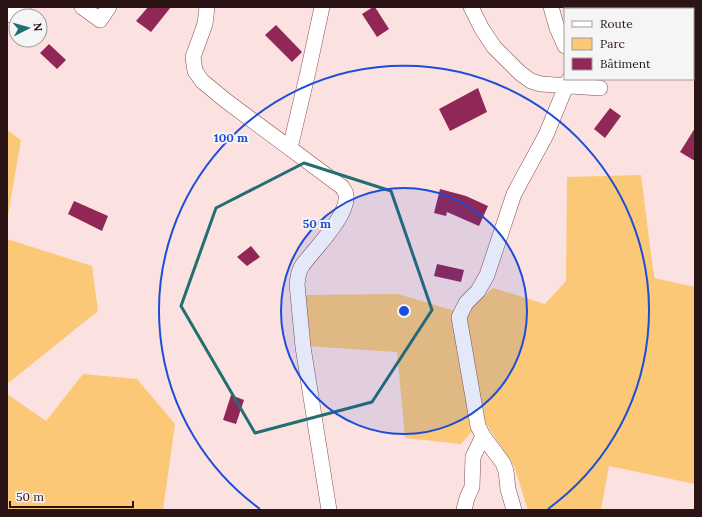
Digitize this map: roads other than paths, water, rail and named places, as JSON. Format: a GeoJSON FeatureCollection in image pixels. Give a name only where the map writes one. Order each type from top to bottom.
{"type":"FeatureCollection","features":[{"type":"Feature","properties":{"kind":"street"},"geometry":{"type":"LineString","coordinates":[[7,16],[23,7]]}},
{"type":"Feature","properties":{"kind":"street"},"geometry":{"type":"LineString","coordinates":[[82,7],[100,20],[109,7]]}},
{"type":"Feature","properties":{"kind":"street"},"geometry":{"type":"LineString","coordinates":[[207,7],[205,24],[193,57],[194,71],[202,81],[225,100],[342,187],[346,194],[345,203],[340,215],[329,233],[301,267],[297,284],[303,347],[329,510]]}},
{"type":"Feature","properties":{"kind":"street"},"geometry":{"type":"LineString","coordinates":[[290,148],[322,7]]}},
{"type":"Feature","properties":{"kind":"street"},"geometry":{"type":"LineString","coordinates":[[471,7],[482,29],[494,47],[520,73],[531,81],[541,84],[567,83],[600,88]]}},
{"type":"Feature","properties":{"kind":"street"},"geometry":{"type":"LineString","coordinates":[[551,7],[557,28],[564,44]]}},
{"type":"Feature","properties":{"kind":"street"},"geometry":{"type":"LineString","coordinates":[[514,510],[504,467],[498,455],[483,436],[478,426],[460,317],[466,303],[478,291],[487,275],[514,194],[546,134],[567,83]]}},
{"type":"Feature","properties":{"kind":"street"},"geometry":{"type":"LineString","coordinates":[[464,510],[472,487],[473,457],[483,436]]}}]}
